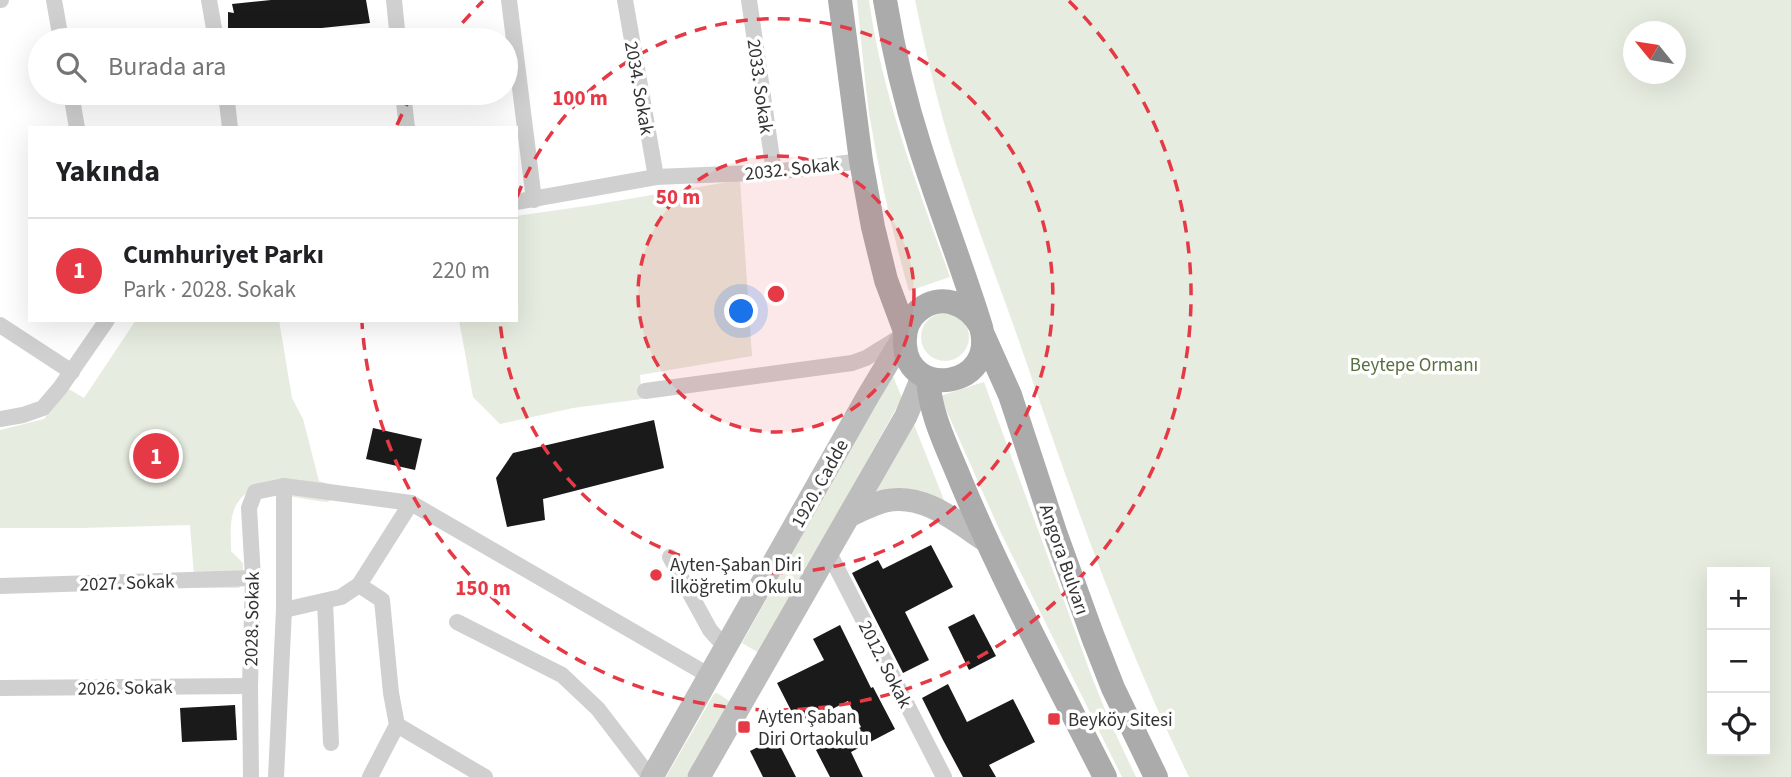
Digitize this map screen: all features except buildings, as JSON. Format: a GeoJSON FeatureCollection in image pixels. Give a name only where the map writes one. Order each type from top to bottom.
{"type":"FeatureCollection","features":[{"type":"Feature","properties":{"kind":"main road"},"geometry":{"type":"LineString","coordinates":[[840,0],[861,161],[873,226],[886,280],[905,334],[908,358],[913,366],[926,376],[949,381],[968,373],[975,366],[981,357],[983,332]]}},
{"type":"Feature","properties":{"kind":"main road","name":"Angora Bulvarı"},"geometry":{"type":"LineString","coordinates":[[885,0],[919,145],[961,261],[983,332]]}},
{"type":"Feature","properties":{"kind":"main road","name":"Angora Bulvarı"},"geometry":{"type":"LineString","coordinates":[[905,334],[912,317],[930,303],[953,302],[967,308],[978,320],[1010,395],[1093,637],[1156,777]]}},
{"type":"Feature","properties":{"kind":"main road","name":"1920. Cadde"},"geometry":{"type":"LineString","coordinates":[[651,777],[905,334]]}},
{"type":"Feature","properties":{"kind":"main road"},"geometry":{"type":"LineString","coordinates":[[699,777],[906,416],[926,376]]}},
{"type":"Feature","properties":{"kind":"main road"},"geometry":{"type":"LineString","coordinates":[[926,376],[936,421],[986,541],[1105,777]]}},
{"type":"Feature","properties":{"kind":"main road"},"geometry":{"type":"LineString","coordinates":[[849,516],[886,500],[915,501],[948,516],[986,541]]}},
{"type":"Feature","properties":{"kind":"main road"},"geometry":{"type":"LineString","coordinates":[[729,644],[764,663]]}},
{"type":"Feature","properties":{"kind":"main road"},"geometry":{"type":"LineString","coordinates":[[710,677],[745,696]]}},
{"type":"Feature","properties":{"kind":"street"},"geometry":{"type":"LineString","coordinates":[[54,0],[59,28]]}},
{"type":"Feature","properties":{"kind":"street"},"geometry":{"type":"LineString","coordinates":[[209,0],[214,28]]}},
{"type":"Feature","properties":{"kind":"street"},"geometry":{"type":"LineString","coordinates":[[394,0],[397,28]]}},
{"type":"Feature","properties":{"kind":"street"},"geometry":{"type":"LineString","coordinates":[[509,0],[512,28]]}},
{"type":"Feature","properties":{"kind":"street","name":"2034. Sokak"},"geometry":{"type":"LineString","coordinates":[[625,0],[656,177]]}},
{"type":"Feature","properties":{"kind":"street","name":"2033. Sokak"},"geometry":{"type":"LineString","coordinates":[[749,0],[774,173]]}},
{"type":"Feature","properties":{"kind":"street"},"geometry":{"type":"LineString","coordinates":[[518,72],[534,200]]}},
{"type":"Feature","properties":{"kind":"street"},"geometry":{"type":"LineString","coordinates":[[73,105],[77,126]]}},
{"type":"Feature","properties":{"kind":"street"},"geometry":{"type":"LineString","coordinates":[[227,105],[230,126]]}},
{"type":"Feature","properties":{"kind":"street"},"geometry":{"type":"LineString","coordinates":[[404,105],[407,126]]}},
{"type":"Feature","properties":{"kind":"street","name":"2032. Sokak"},"geometry":{"type":"LineString","coordinates":[[518,202],[656,177],[774,173],[861,161]]}},
{"type":"Feature","properties":{"kind":"street"},"geometry":{"type":"LineString","coordinates":[[0,419],[43,408],[72,372],[106,322]]}},
{"type":"Feature","properties":{"kind":"street"},"geometry":{"type":"LineString","coordinates":[[0,325],[72,372]]}},
{"type":"Feature","properties":{"kind":"street"},"geometry":{"type":"LineString","coordinates":[[645,391],[852,363],[866,358],[905,334]]}},
{"type":"Feature","properties":{"kind":"street","name":"2028. Sokak"},"geometry":{"type":"LineString","coordinates":[[276,777],[284,610],[284,486]]}},
{"type":"Feature","properties":{"kind":"street","name":"2028. Sokak"},"geometry":{"type":"LineString","coordinates":[[251,777],[253,578],[249,508],[255,492],[284,486],[411,503]]}},
{"type":"Feature","properties":{"kind":"street"},"geometry":{"type":"LineString","coordinates":[[370,777],[397,724],[391,693],[382,600],[359,585],[411,503],[710,677]]}},
{"type":"Feature","properties":{"kind":"street","name":"2012. Sokak"},"geometry":{"type":"LineString","coordinates":[[828,551],[944,777]]}},
{"type":"Feature","properties":{"kind":"street"},"geometry":{"type":"LineString","coordinates":[[670,557],[710,630],[718,639],[729,644]]}},
{"type":"Feature","properties":{"kind":"street","name":"2027. Sokak"},"geometry":{"type":"LineString","coordinates":[[0,586],[253,578]]}},
{"type":"Feature","properties":{"kind":"street","name":"2028. Sokak"},"geometry":{"type":"LineString","coordinates":[[284,610],[341,597],[359,585]]}},
{"type":"Feature","properties":{"kind":"street"},"geometry":{"type":"LineString","coordinates":[[325,601],[331,743]]}},
{"type":"Feature","properties":{"kind":"street"},"geometry":{"type":"LineString","coordinates":[[457,622],[562,675],[598,709],[651,777]]}},
{"type":"Feature","properties":{"kind":"street","name":"2026. Sokak"},"geometry":{"type":"LineString","coordinates":[[0,688],[250,685]]}},
{"type":"Feature","properties":{"kind":"street"},"geometry":{"type":"LineString","coordinates":[[397,724],[485,777]]}},
{"type":"Feature","properties":{"kind":"green space"},"geometry":{"type":"Polygon","coordinates":[[[857,0],[869,0],[892,106],[950,277],[909,291],[873,135],[857,0]]]}},
{"type":"Feature","properties":{"kind":"green space","name":"Beytepe Ormanı"},"geometry":{"type":"Polygon","coordinates":[[[915,0],[1791,0],[1791,777],[1189,777],[1141,671],[1098,563],[957,166],[915,0]]]}},
{"type":"Feature","properties":{"kind":"green space"},"geometry":{"type":"Polygon","coordinates":[[[740,180],[752,356],[640,375],[642,399],[573,408],[500,424],[473,397],[459,322],[518,322],[518,216],[740,180]]]}},
{"type":"Feature","properties":{"kind":"green space"},"geometry":{"type":"Polygon","coordinates":[[[945,313],[962,320],[969,337],[962,354],[945,361],[928,354],[921,337],[928,320],[945,313]]]}},
{"type":"Feature","properties":{"kind":"green space"},"geometry":{"type":"Polygon","coordinates":[[[135,322],[279,322],[292,398],[303,419],[319,481],[332,485],[332,500],[318,501],[251,490],[243,496],[234,510],[231,525],[231,551],[243,563],[243,583],[239,588],[195,588],[190,525],[0,528],[0,430],[44,419],[67,388],[84,398],[135,322]]]}},
{"type":"Feature","properties":{"kind":"green space"},"geometry":{"type":"Polygon","coordinates":[[[892,374],[902,398],[759,653],[742,643],[892,374]]]}},
{"type":"Feature","properties":{"kind":"green space"},"geometry":{"type":"Polygon","coordinates":[[[984,382],[1093,680],[1136,777],[1122,777],[1000,531],[940,396],[984,382]]]}},
{"type":"Feature","properties":{"kind":"green space"},"geometry":{"type":"Polygon","coordinates":[[[913,422],[946,505],[870,495],[913,422]]]}},
{"type":"Feature","properties":{"kind":"green space"},"geometry":{"type":"Polygon","coordinates":[[[717,693],[729,701],[729,704],[687,777],[666,777],[714,694],[717,693]]]}},
{"type":"Feature","properties":{"kind":"place","name":"Cumhuriyet Parkı"},"geometry":{"type":"Point","coordinates":[156,456]}},
{"type":"Feature","properties":{"kind":"place","name":"Ayten-Şaban Diri İlköğretim Okulu"},"geometry":{"type":"Point","coordinates":[656,575]}},
{"type":"Feature","properties":{"kind":"place","name":"Beyköy Sitesi"},"geometry":{"type":"Point","coordinates":[1054,719]}},
{"type":"Feature","properties":{"kind":"place","name":"Ayten Şaban Diri Ortaokulu"},"geometry":{"type":"Point","coordinates":[744,727]}}]}
